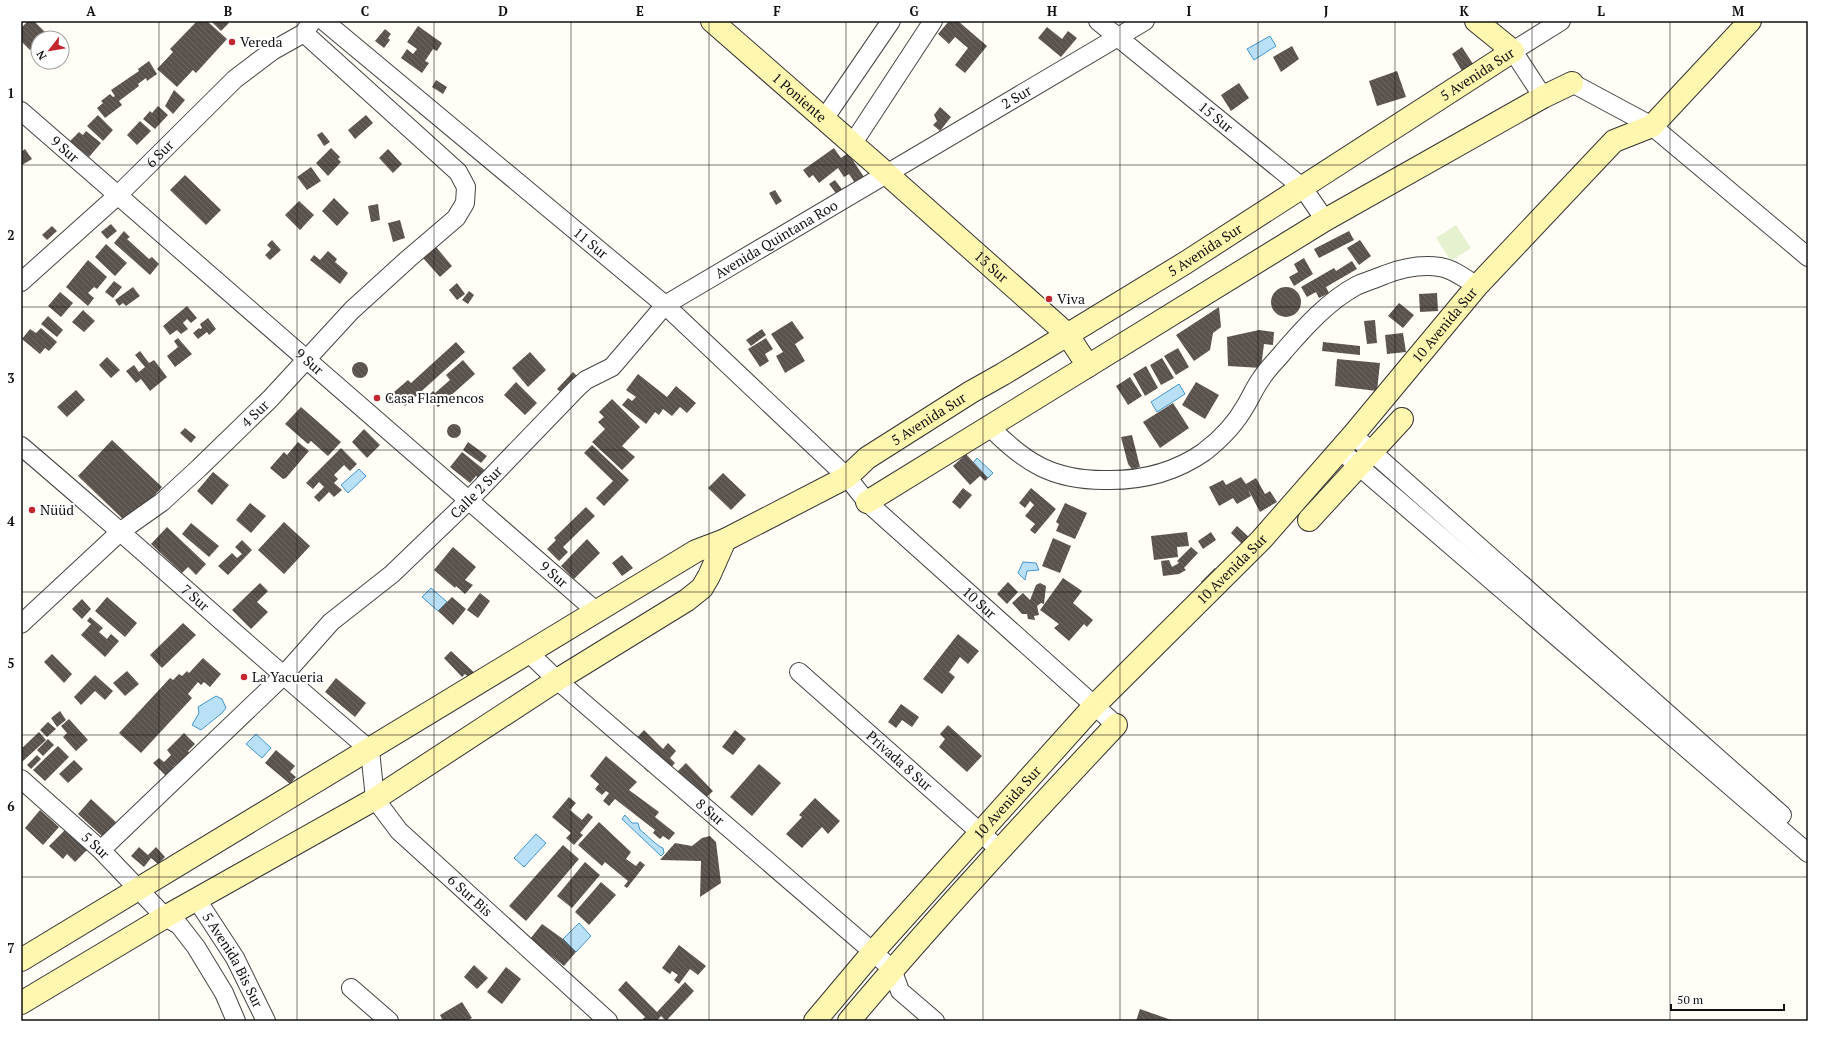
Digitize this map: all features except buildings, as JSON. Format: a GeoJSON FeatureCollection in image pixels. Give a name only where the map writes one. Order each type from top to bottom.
{"type":"FeatureCollection","features":[{"type":"Feature","properties":{"kind":"street","name":"11 Sur"},"geometry":{"type":"LineString","coordinates":[[324,21],[665,305],[847,477]]}},
{"type":"Feature","properties":{"kind":"street","name":"1 Poniente"},"geometry":{"type":"LineString","coordinates":[[712,21],[887,174]]}},
{"type":"Feature","properties":{"kind":"street"},"geometry":{"type":"LineString","coordinates":[[824,119],[891,21]]}},
{"type":"Feature","properties":{"kind":"street"},"geometry":{"type":"LineString","coordinates":[[853,143],[933,21]]}},
{"type":"Feature","properties":{"kind":"street","name":"15 Sur"},"geometry":{"type":"LineString","coordinates":[[1098,21],[1303,188],[1325,220]]}},
{"type":"Feature","properties":{"kind":"street","name":"2 Sur"},"geometry":{"type":"LineString","coordinates":[[887,174],[1144,21]]}},
{"type":"Feature","properties":{"kind":"street"},"geometry":{"type":"LineString","coordinates":[[1476,21],[1513,51],[1543,97]]}},
{"type":"Feature","properties":{"kind":"street","name":"5 Avenida Sur"},"geometry":{"type":"LineString","coordinates":[[21,960],[138,888],[370,750],[696,551],[725,540],[847,477],[874,454],[971,392],[1185,263],[1561,21]]}},
{"type":"Feature","properties":{"kind":"street"},"geometry":{"type":"LineString","coordinates":[[1652,126],[1750,21]]}},
{"type":"Feature","properties":{"kind":"street","name":"4 Sur"},"geometry":{"type":"LineString","coordinates":[[21,624],[121,531],[162,502],[308,360],[352,310],[456,218],[465,203],[466,187],[458,172],[308,27]]}},
{"type":"Feature","properties":{"kind":"street","name":"6 Sur"},"geometry":{"type":"LineString","coordinates":[[21,282],[118,195],[235,79],[272,51],[308,27]]}},
{"type":"Feature","properties":{"kind":"street"},"geometry":{"type":"LineString","coordinates":[[867,502],[1325,220],[1543,97],[1572,83],[1652,126],[1808,257]]}},
{"type":"Feature","properties":{"kind":"street","name":"9 Sur"},"geometry":{"type":"LineString","coordinates":[[21,110],[597,612]]}},
{"type":"Feature","properties":{"kind":"street","name":"10 Avenida Sur"},"geometry":{"type":"LineString","coordinates":[[815,1021],[873,952],[1094,706],[1261,540],[1346,442],[1477,286],[1614,141],[1652,126]]}},
{"type":"Feature","properties":{"kind":"street","name":"Avenida Quintana Roo"},"geometry":{"type":"LineString","coordinates":[[665,305],[887,174]]}},
{"type":"Feature","properties":{"kind":"street","name":"13 Sur"},"geometry":{"type":"LineString","coordinates":[[887,174],[1067,334],[1088,366]]}},
{"type":"Feature","properties":{"kind":"street"},"geometry":{"type":"LineString","coordinates":[[990,427],[1004,442],[1029,462],[1051,472],[1077,479],[1122,480],[1149,477],[1183,465],[1204,451],[1232,426],[1261,378],[1303,329],[1327,307],[1355,286],[1395,271],[1416,266],[1441,267],[1459,274],[1477,286]]}},
{"type":"Feature","properties":{"kind":"street","name":"Calle 2 Sur"},"geometry":{"type":"LineString","coordinates":[[102,850],[283,676],[331,622],[402,564],[469,500],[578,387],[586,380],[612,367],[665,305]]}},
{"type":"Feature","properties":{"kind":"street"},"geometry":{"type":"LineString","coordinates":[[1309,520],[1402,419]]}},
{"type":"Feature","properties":{"kind":"street"},"geometry":{"type":"LineString","coordinates":[[1346,442],[1808,853]]}},
{"type":"Feature","properties":{"kind":"street","name":"7 Sur"},"geometry":{"type":"LineString","coordinates":[[21,446],[121,531],[283,676],[370,750]]}},
{"type":"Feature","properties":{"kind":"street"},"geometry":{"type":"LineString","coordinates":[[1365,460],[1808,838]]}},
{"type":"Feature","properties":{"kind":"street","name":"10 Sur"},"geometry":{"type":"LineString","coordinates":[[847,477],[867,502],[1116,725]]}},
{"type":"Feature","properties":{"kind":"street"},"geometry":{"type":"LineString","coordinates":[[21,1003],[165,917],[375,799],[556,680],[687,600],[702,588],[725,540]]}},
{"type":"Feature","properties":{"kind":"street","name":"8 Sur"},"geometry":{"type":"LineString","coordinates":[[529,653],[556,680],[873,952],[892,970]]}},
{"type":"Feature","properties":{"kind":"street","name":"Privada 8 Sur"},"geometry":{"type":"LineString","coordinates":[[799,672],[980,834],[1000,850]]}},
{"type":"Feature","properties":{"kind":"street"},"geometry":{"type":"LineString","coordinates":[[849,1021],[892,970],[1000,850],[1116,725]]}},
{"type":"Feature","properties":{"kind":"street"},"geometry":{"type":"LineString","coordinates":[[370,750],[375,799]]}},
{"type":"Feature","properties":{"kind":"street","name":"5 Sur"},"geometry":{"type":"LineString","coordinates":[[21,779],[102,850],[165,917]]}},
{"type":"Feature","properties":{"kind":"street","name":"6 Sur Bis"},"geometry":{"type":"LineString","coordinates":[[375,799],[399,831],[608,1021]]}},
{"type":"Feature","properties":{"kind":"street","name":"5 Avenida Bis Sur"},"geometry":{"type":"LineString","coordinates":[[197,900],[235,958],[266,1021]]}},
{"type":"Feature","properties":{"kind":"street","name":"5 Avenida Bis Sur"},"geometry":{"type":"LineString","coordinates":[[165,917],[179,925],[196,947],[224,993],[236,1021]]}},
{"type":"Feature","properties":{"kind":"street"},"geometry":{"type":"LineString","coordinates":[[892,970],[900,991],[935,1021]]}},
{"type":"Feature","properties":{"kind":"street"},"geometry":{"type":"LineString","coordinates":[[351,988],[389,1021]]}},
{"type":"Feature","properties":{"kind":"green space"},"geometry":{"type":"Polygon","coordinates":[[[1456,225],[1471,248],[1451,261],[1436,238],[1456,225]]]}},
{"type":"Feature","properties":{"kind":"water"},"geometry":{"type":"Polygon","coordinates":[[[1270,36],[1276,46],[1254,60],[1247,49],[1270,36]]]}},
{"type":"Feature","properties":{"kind":"water"},"geometry":{"type":"Polygon","coordinates":[[[1179,384],[1185,394],[1157,412],[1151,402],[1179,384]]]}},
{"type":"Feature","properties":{"kind":"water"},"geometry":{"type":"Polygon","coordinates":[[[977,458],[993,473],[988,478],[973,463],[977,458]]]}},
{"type":"Feature","properties":{"kind":"water"},"geometry":{"type":"Polygon","coordinates":[[[359,469],[366,476],[348,493],[341,485],[359,469]]]}},
{"type":"Feature","properties":{"kind":"water"},"geometry":{"type":"Polygon","coordinates":[[[1023,562],[1036,563],[1039,570],[1027,571],[1025,580],[1018,573],[1023,562]]]}},
{"type":"Feature","properties":{"kind":"water"},"geometry":{"type":"Polygon","coordinates":[[[431,588],[447,602],[438,611],[422,597],[431,588]]]}},
{"type":"Feature","properties":{"kind":"water"},"geometry":{"type":"Polygon","coordinates":[[[216,696],[222,699],[226,708],[222,713],[201,730],[192,725],[199,713],[198,707],[216,696]]]}},
{"type":"Feature","properties":{"kind":"water"},"geometry":{"type":"Polygon","coordinates":[[[256,734],[271,748],[262,758],[246,744],[256,734]]]}},
{"type":"Feature","properties":{"kind":"water"},"geometry":{"type":"Polygon","coordinates":[[[625,815],[632,823],[638,823],[640,830],[663,848],[664,853],[661,856],[622,819],[625,815]]]}},
{"type":"Feature","properties":{"kind":"water"},"geometry":{"type":"Polygon","coordinates":[[[536,834],[546,843],[524,867],[514,858],[536,834]]]}},
{"type":"Feature","properties":{"kind":"water"},"geometry":{"type":"Polygon","coordinates":[[[579,923],[591,936],[576,952],[563,939],[579,923]]]}},
{"type":"Feature","properties":{"kind":"place","name":"Vereda"},"geometry":{"type":"Point","coordinates":[232,42]}},
{"type":"Feature","properties":{"kind":"place","name":"Viva"},"geometry":{"type":"Point","coordinates":[1049,299]}},
{"type":"Feature","properties":{"kind":"place","name":"Casa Flamencos"},"geometry":{"type":"Point","coordinates":[377,398]}},
{"type":"Feature","properties":{"kind":"place","name":"Nüüd"},"geometry":{"type":"Point","coordinates":[32,510]}},
{"type":"Feature","properties":{"kind":"place","name":"La Yacueria"},"geometry":{"type":"Point","coordinates":[244,677]}}]}
